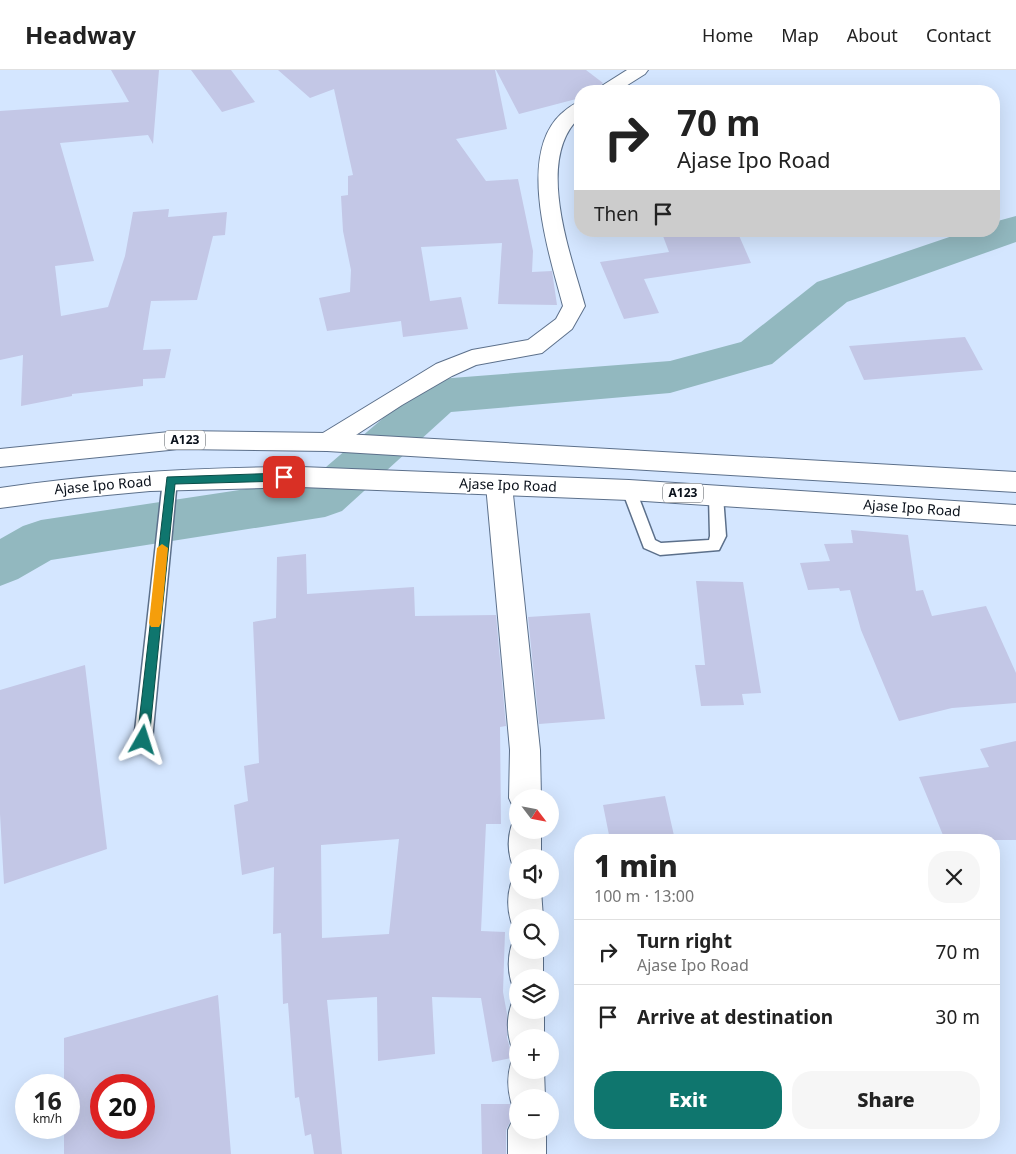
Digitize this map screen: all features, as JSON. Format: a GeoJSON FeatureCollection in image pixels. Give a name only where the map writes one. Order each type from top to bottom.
{"type":"FeatureCollection","features":[{"type":"Feature","properties":{"kind":"main road"},"geometry":{"type":"LineString","coordinates":[[615,85],[639,70]]}},
{"type":"Feature","properties":{"kind":"main road"},"geometry":{"type":"LineString","coordinates":[[327,442],[394,399],[444,370],[472,358],[534,347],[564,324],[574,306],[550,210],[549,160],[554,136],[570,112],[574,110]]}},
{"type":"Feature","properties":{"kind":"main road","name":"A123"},"geometry":{"type":"LineString","coordinates":[[0,458],[179,440],[327,442],[1016,482]]}},
{"type":"Feature","properties":{"kind":"main road","name":"Ajase Ipo Road"},"geometry":{"type":"LineString","coordinates":[[0,498],[63,488],[170,486],[252,477],[301,477],[629,490],[1016,515]]}},
{"type":"Feature","properties":{"kind":"main road"},"geometry":{"type":"LineString","coordinates":[[499,485],[525,750],[525,789]]}},
{"type":"Feature","properties":{"kind":"main road"},"geometry":{"type":"LineString","coordinates":[[527,1139],[527,1154]]}},
{"type":"Feature","properties":{"kind":"lane"},"geometry":{"type":"LineString","coordinates":[[143,740],[170,486]]}},
{"type":"Feature","properties":{"kind":"lane"},"geometry":{"type":"LineString","coordinates":[[629,490],[649,544],[660,549],[714,546],[718,536],[716,496]]}},
{"type":"Feature","properties":{"kind":"building"},"geometry":{"type":"Polygon","coordinates":[[[111,70],[159,70],[153,144],[148,135],[60,143],[94,261],[55,266],[61,316],[108,307],[125,256],[133,212],[169,209],[168,217],[227,212],[225,235],[213,236],[197,300],[151,301],[143,350],[171,349],[165,378],[143,379],[143,386],[72,394],[72,396],[21,406],[23,355],[0,360],[0,111],[129,102],[111,70]]]}},
{"type":"Feature","properties":{"kind":"building"},"geometry":{"type":"Polygon","coordinates":[[[191,70],[231,70],[255,102],[222,112],[191,70]]]}},
{"type":"Feature","properties":{"kind":"building"},"geometry":{"type":"Polygon","coordinates":[[[278,70],[495,70],[507,129],[456,139],[486,181],[518,179],[533,251],[532,272],[552,271],[557,305],[498,304],[502,243],[421,247],[430,301],[461,297],[468,329],[403,337],[401,321],[327,331],[319,298],[350,292],[351,270],[343,231],[341,196],[348,195],[348,176],[353,175],[334,89],[310,98],[278,70]]]}},
{"type":"Feature","properties":{"kind":"building"},"geometry":{"type":"Polygon","coordinates":[[[496,70],[586,70],[603,83],[601,85],[574,85],[574,100],[519,114],[496,70]]]}},
{"type":"Feature","properties":{"kind":"building"},"geometry":{"type":"Polygon","coordinates":[[[663,237],[740,237],[751,263],[644,279],[659,313],[624,319],[600,262],[669,252],[663,237]]]}},
{"type":"Feature","properties":{"kind":"building"},"geometry":{"type":"Polygon","coordinates":[[[965,337],[983,370],[864,380],[849,346],[965,337]]]}},
{"type":"Feature","properties":{"kind":"building"},"geometry":{"type":"Polygon","coordinates":[[[851,530],[908,535],[916,591],[923,590],[932,616],[986,606],[1016,673],[1016,703],[952,708],[899,721],[861,630],[850,590],[840,591],[839,588],[808,590],[800,563],[830,561],[824,544],[853,543],[851,530]]]}},
{"type":"Feature","properties":{"kind":"building"},"geometry":{"type":"Polygon","coordinates":[[[306,554],[307,594],[414,587],[415,616],[496,615],[506,726],[500,727],[501,824],[486,824],[481,931],[505,932],[503,992],[507,1014],[509,1058],[492,1062],[481,998],[432,997],[435,1054],[378,1061],[377,997],[327,1000],[342,1154],[314,1154],[311,1134],[305,1136],[299,1097],[295,1098],[288,1003],[283,1004],[281,933],[273,934],[274,867],[242,875],[234,805],[248,801],[244,766],[259,763],[253,622],[276,618],[277,557],[306,554]],[[399,839],[321,845],[322,938],[389,934],[399,839]]]}},
{"type":"Feature","properties":{"kind":"building"},"geometry":{"type":"Polygon","coordinates":[[[696,581],[743,582],[761,693],[742,694],[744,705],[701,706],[695,665],[705,665],[696,581]]]}},
{"type":"Feature","properties":{"kind":"building"},"geometry":{"type":"Polygon","coordinates":[[[590,613],[605,719],[539,724],[528,617],[590,613]]]}},
{"type":"Feature","properties":{"kind":"building"},"geometry":{"type":"Polygon","coordinates":[[[85,665],[107,849],[4,884],[0,814],[0,690],[85,665]]]}},
{"type":"Feature","properties":{"kind":"building"},"geometry":{"type":"Polygon","coordinates":[[[1016,741],[1016,840],[1000,840],[1000,834],[943,834],[919,777],[989,767],[980,749],[1016,741]]]}},
{"type":"Feature","properties":{"kind":"building"},"geometry":{"type":"Polygon","coordinates":[[[665,796],[674,834],[609,834],[603,805],[665,796]]]}},
{"type":"Feature","properties":{"kind":"building"},"geometry":{"type":"Polygon","coordinates":[[[218,995],[231,1154],[64,1154],[64,1139],[80,1139],[80,1074],[64,1074],[64,1038],[218,995]]]}},
{"type":"Feature","properties":{"kind":"building"},"geometry":{"type":"Polygon","coordinates":[[[481,1104],[509,1104],[506,1154],[482,1154],[481,1104]]]}},
{"type":"Feature","properties":{"kind":"waterway"},"geometry":{"type":"LineString","coordinates":[[1000,234],[1016,228]]}},
{"type":"Feature","properties":{"kind":"waterway"},"geometry":{"type":"LineString","coordinates":[[0,564],[41,541],[325,497],[439,396],[670,377],[756,353],[832,292],[990,237]]}},
{"type":"Feature","properties":{"kind":"slow traffic"},"geometry":{"type":"LineString","coordinates":[[155,623],[162,548]]}},
{"type":"Feature","properties":{"kind":"route"},"geometry":{"type":"LineString","coordinates":[[143,740],[170,480],[284,477]]}}]}
